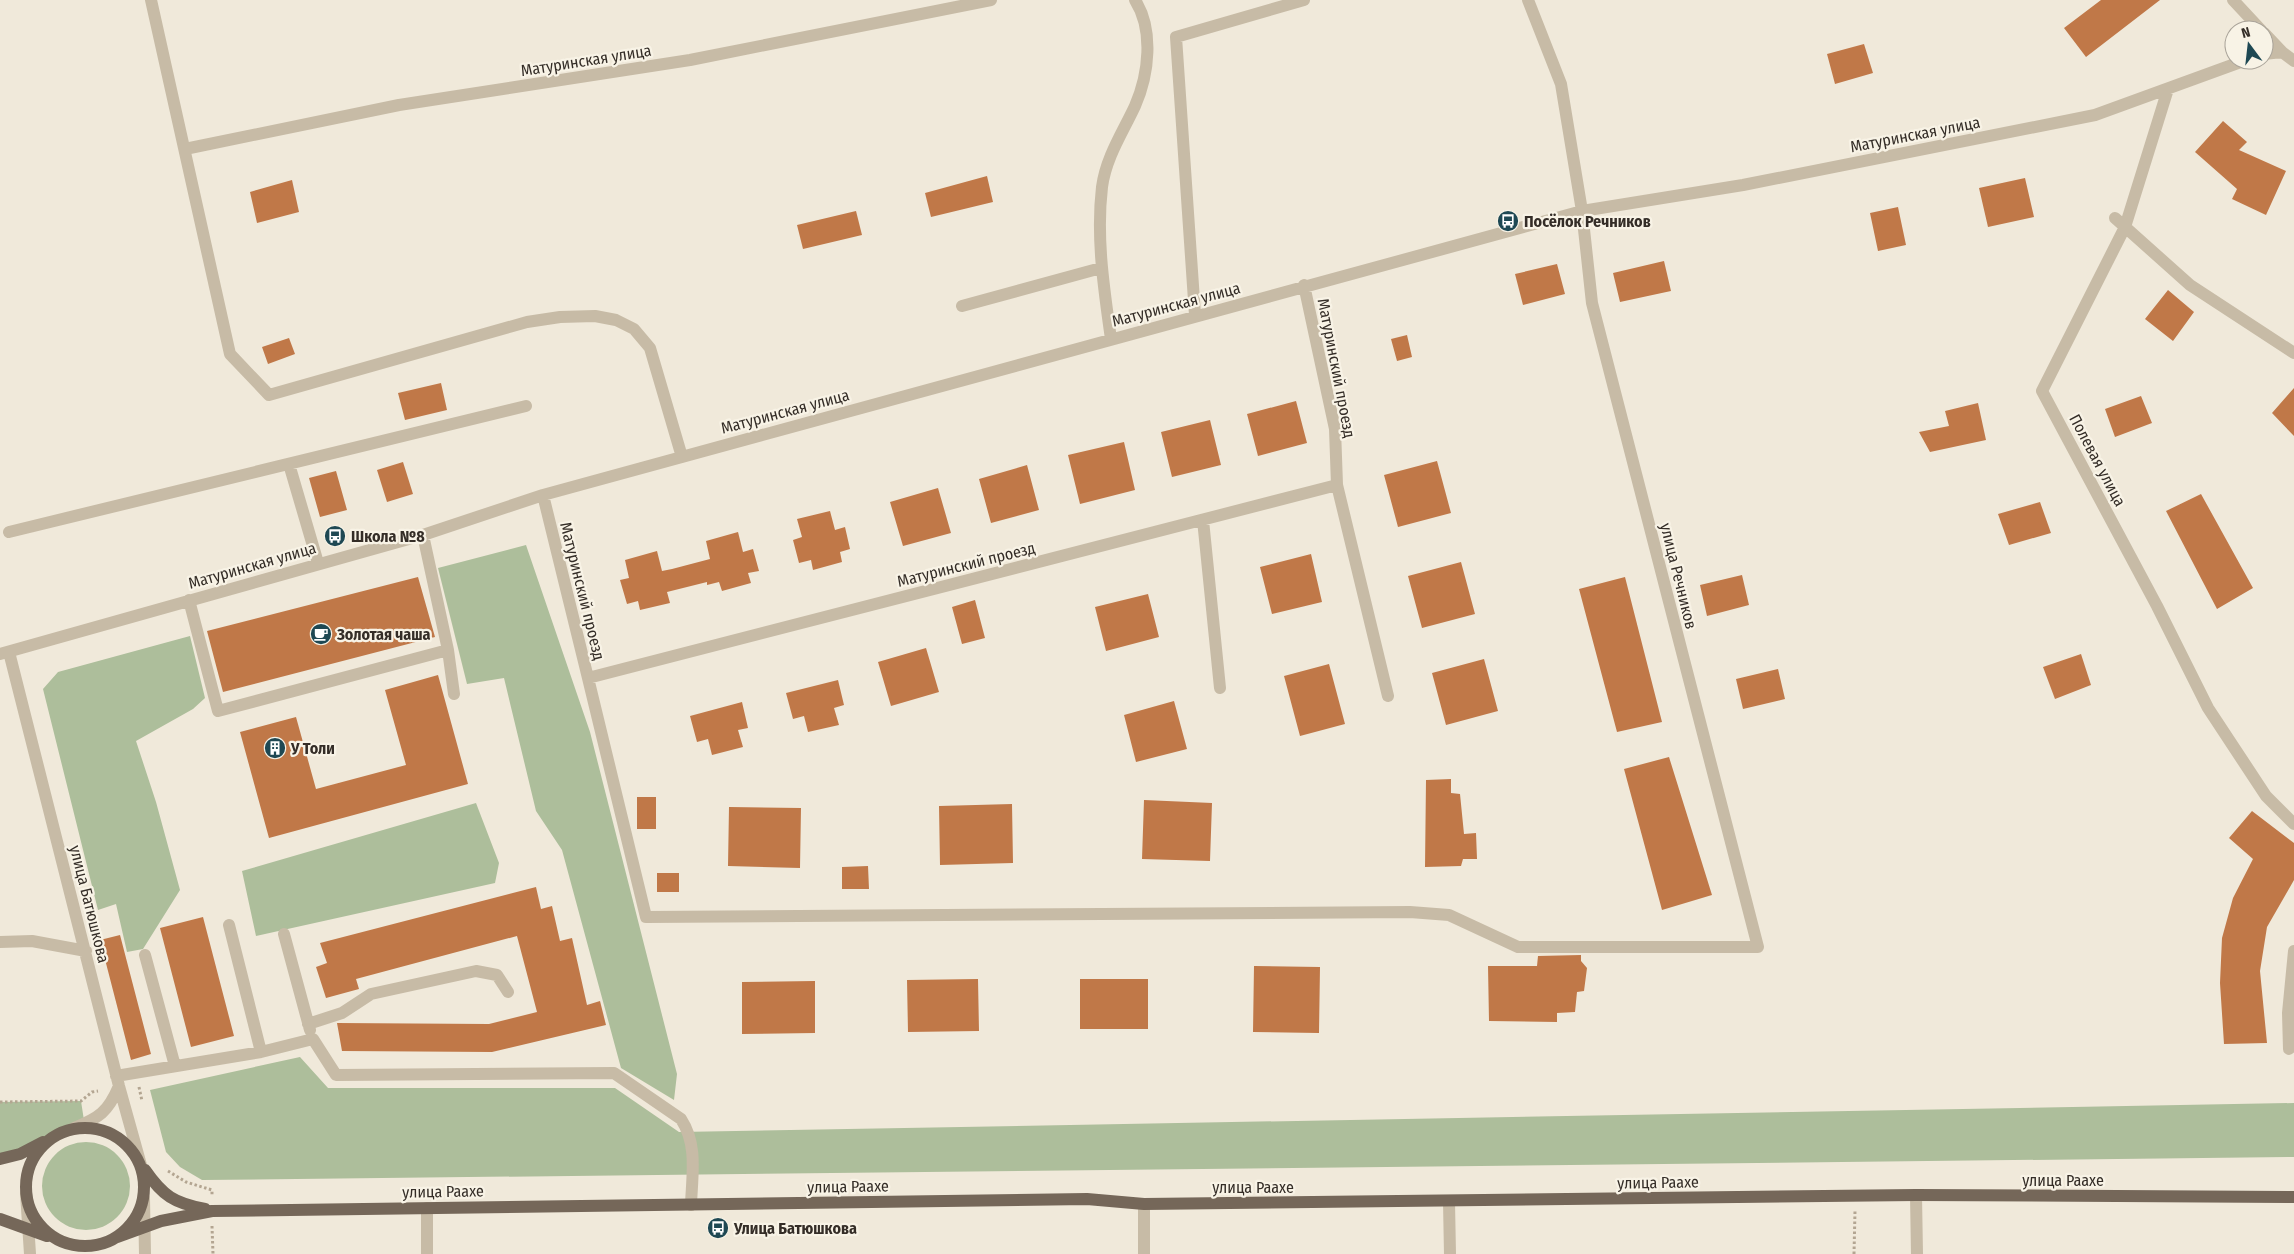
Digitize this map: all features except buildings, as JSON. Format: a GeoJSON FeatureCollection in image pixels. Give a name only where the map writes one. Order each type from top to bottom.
{"type":"FeatureCollection","features":[{"type":"Feature","properties":{"kind":"main road"},"geometry":{"type":"LineString","coordinates":[[0,1160],[20,1154],[74,1128],[95,1128],[114,1134],[130,1147],[156,1187],[169,1198],[182,1205],[212,1211]]}},
{"type":"Feature","properties":{"kind":"main road"},"geometry":{"type":"LineString","coordinates":[[54,1136],[45,1143],[32,1161],[27,1177],[26,1194],[34,1216],[41,1226],[60,1240]]}},
{"type":"Feature","properties":{"kind":"main road"},"geometry":{"type":"LineString","coordinates":[[117,1237],[134,1220],[144,1198],[145,1187],[141,1165]]}},
{"type":"Feature","properties":{"kind":"main road","name":"улица Раахе"},"geometry":{"type":"LineString","coordinates":[[212,1211],[1087,1199],[1144,1204],[1449,1202],[1916,1195],[2294,1197]]}},
{"type":"Feature","properties":{"kind":"main road"},"geometry":{"type":"LineString","coordinates":[[0,1219],[71,1244],[95,1245],[161,1221],[212,1211]]}},
{"type":"Feature","properties":{"kind":"street"},"geometry":{"type":"LineString","coordinates":[[150,0],[185,148],[230,354],[269,395],[527,322],[560,317],[595,316],[616,320],[634,329],[650,348],[682,457]]}},
{"type":"Feature","properties":{"kind":"street","name":"Матуринская улица"},"geometry":{"type":"LineString","coordinates":[[185,148],[399,104],[690,60],[990,0]]}},
{"type":"Feature","properties":{"kind":"street"},"geometry":{"type":"LineString","coordinates":[[1111,339],[1101,268],[1102,186],[1108,164],[1136,104],[1146,70],[1147,40],[1142,12],[1135,0]]}},
{"type":"Feature","properties":{"kind":"street"},"geometry":{"type":"LineString","coordinates":[[1195,315],[1176,37],[1304,0]]}},
{"type":"Feature","properties":{"kind":"street"},"geometry":{"type":"LineString","coordinates":[[1528,0],[1561,84],[1582,211]]}},
{"type":"Feature","properties":{"kind":"street"},"geometry":{"type":"LineString","coordinates":[[2234,0],[2253,20]]}},
{"type":"Feature","properties":{"kind":"street"},"geometry":{"type":"LineString","coordinates":[[2274,43],[2294,61]]}},
{"type":"Feature","properties":{"kind":"street"},"geometry":{"type":"LineString","coordinates":[[2274,53],[2282,52]]}},
{"type":"Feature","properties":{"kind":"street","name":"Матуринская улица"},"geometry":{"type":"LineString","coordinates":[[5,653],[318,563],[423,535],[543,495],[1195,315],[1582,211],[1744,185],[2095,115],[2224,68]]}},
{"type":"Feature","properties":{"kind":"street","name":"Полевая улица"},"geometry":{"type":"LineString","coordinates":[[2168,89],[2125,227],[2042,391],[2157,606],[2208,708],[2266,796],[2294,824]]}},
{"type":"Feature","properties":{"kind":"street","name":"улица Речников"},"geometry":{"type":"LineString","coordinates":[[588,678],[646,917],[1410,912],[1449,915],[1518,947],[1758,947],[1592,303],[1582,211]]}},
{"type":"Feature","properties":{"kind":"street"},"geometry":{"type":"LineString","coordinates":[[2115,218],[2190,285],[2294,353]]}},
{"type":"Feature","properties":{"kind":"street"},"geometry":{"type":"LineString","coordinates":[[962,306],[1101,268]]}},
{"type":"Feature","properties":{"kind":"street","name":"Матуринский проезд"},"geometry":{"type":"LineString","coordinates":[[543,495],[588,678],[1337,485],[1335,429],[1304,286]]}},
{"type":"Feature","properties":{"kind":"street"},"geometry":{"type":"LineString","coordinates":[[9,532],[526,406]]}},
{"type":"Feature","properties":{"kind":"street"},"geometry":{"type":"LineString","coordinates":[[289,464],[318,563]]}},
{"type":"Feature","properties":{"kind":"street"},"geometry":{"type":"LineString","coordinates":[[1337,485],[1388,696]]}},
{"type":"Feature","properties":{"kind":"street"},"geometry":{"type":"LineString","coordinates":[[1203,520],[1220,688]]}},
{"type":"Feature","properties":{"kind":"street"},"geometry":{"type":"LineString","coordinates":[[423,535],[448,650],[454,694]]}},
{"type":"Feature","properties":{"kind":"street"},"geometry":{"type":"LineString","coordinates":[[189,600],[218,711],[448,650]]}},
{"type":"Feature","properties":{"kind":"street","name":"улица Батюшкова"},"geometry":{"type":"LineString","coordinates":[[5,653],[86,951],[117,1081],[141,1165]]}},
{"type":"Feature","properties":{"kind":"street"},"geometry":{"type":"LineString","coordinates":[[229,925],[261,1052]]}},
{"type":"Feature","properties":{"kind":"street"},"geometry":{"type":"LineString","coordinates":[[284,934],[313,1040],[336,1075],[614,1073],[681,1119],[687,1129],[693,1146],[691,1205]]}},
{"type":"Feature","properties":{"kind":"street"},"geometry":{"type":"LineString","coordinates":[[0,942],[32,941],[86,951]]}},
{"type":"Feature","properties":{"kind":"street"},"geometry":{"type":"LineString","coordinates":[[2290,1049],[2288,1013],[2294,951]]}},
{"type":"Feature","properties":{"kind":"street"},"geometry":{"type":"LineString","coordinates":[[145,955],[176,1066]]}},
{"type":"Feature","properties":{"kind":"street"},"geometry":{"type":"LineString","coordinates":[[308,1024],[342,1013],[371,994],[476,971],[496,975],[508,992]]}},
{"type":"Feature","properties":{"kind":"street"},"geometry":{"type":"LineString","coordinates":[[74,1128],[101,1115],[109,1107],[117,1081],[176,1066],[261,1052],[313,1040]]}},
{"type":"Feature","properties":{"kind":"street"},"geometry":{"type":"LineString","coordinates":[[26,1194],[30,1254]]}},
{"type":"Feature","properties":{"kind":"street"},"geometry":{"type":"LineString","coordinates":[[1916,1195],[1917,1254]]}},
{"type":"Feature","properties":{"kind":"street"},"geometry":{"type":"LineString","coordinates":[[144,1198],[144,1254]]}},
{"type":"Feature","properties":{"kind":"street"},"geometry":{"type":"LineString","coordinates":[[1449,1202],[1450,1254]]}},
{"type":"Feature","properties":{"kind":"street"},"geometry":{"type":"LineString","coordinates":[[1144,1204],[1144,1254]]}},
{"type":"Feature","properties":{"kind":"street"},"geometry":{"type":"LineString","coordinates":[[427,1208],[427,1254]]}},
{"type":"Feature","properties":{"kind":"path"},"geometry":{"type":"LineString","coordinates":[[0,1102],[81,1101],[92,1092],[117,1081],[138,1082],[144,1109]]}},
{"type":"Feature","properties":{"kind":"path"},"geometry":{"type":"LineString","coordinates":[[166,1170],[186,1182],[212,1190],[212,1254]]}},
{"type":"Feature","properties":{"kind":"green space"},"geometry":{"type":"Polygon","coordinates":[[[526,545],[590,732],[677,1074],[674,1100],[621,1068],[562,850],[536,811],[504,678],[467,684],[438,568],[526,545]]]}},
{"type":"Feature","properties":{"kind":"green space"},"geometry":{"type":"Polygon","coordinates":[[[190,636],[205,698],[193,709],[136,741],[156,802],[180,890],[143,949],[127,952],[116,904],[98,910],[43,689],[58,672],[190,636]]]}},
{"type":"Feature","properties":{"kind":"green space"},"geometry":{"type":"Polygon","coordinates":[[[476,803],[499,863],[495,883],[256,936],[242,871],[476,803]]]}},
{"type":"Feature","properties":{"kind":"green space"},"geometry":{"type":"Polygon","coordinates":[[[300,1057],[328,1088],[615,1088],[679,1132],[2294,1103],[2294,1157],[202,1180],[180,1167],[166,1152],[150,1090],[300,1057]]]}},
{"type":"Feature","properties":{"kind":"green space"},"geometry":{"type":"Polygon","coordinates":[[[81,1101],[85,1127],[52,1136],[0,1159],[0,1102],[81,1101]]]}},
{"type":"Feature","properties":{"kind":"green space"},"geometry":{"type":"Polygon","coordinates":[[[86,1142],[103,1146],[117,1155],[126,1169],[130,1186],[126,1203],[117,1217],[103,1226],[86,1230],[69,1226],[55,1217],[46,1203],[42,1186],[46,1169],[55,1155],[69,1146],[86,1142]]]}},
{"type":"Feature","properties":{"kind":"place","name":"Посёлок Речников"},"geometry":{"type":"Point","coordinates":[1508,221]}},
{"type":"Feature","properties":{"kind":"place","name":"Школа №8"},"geometry":{"type":"Point","coordinates":[335,536]}},
{"type":"Feature","properties":{"kind":"place","name":"Золотая чаша"},"geometry":{"type":"Point","coordinates":[321,634]}},
{"type":"Feature","properties":{"kind":"place","name":"У Толи"},"geometry":{"type":"Point","coordinates":[275,748]}},
{"type":"Feature","properties":{"kind":"place","name":"Улица Батюшкова"},"geometry":{"type":"Point","coordinates":[718,1228]}}]}
